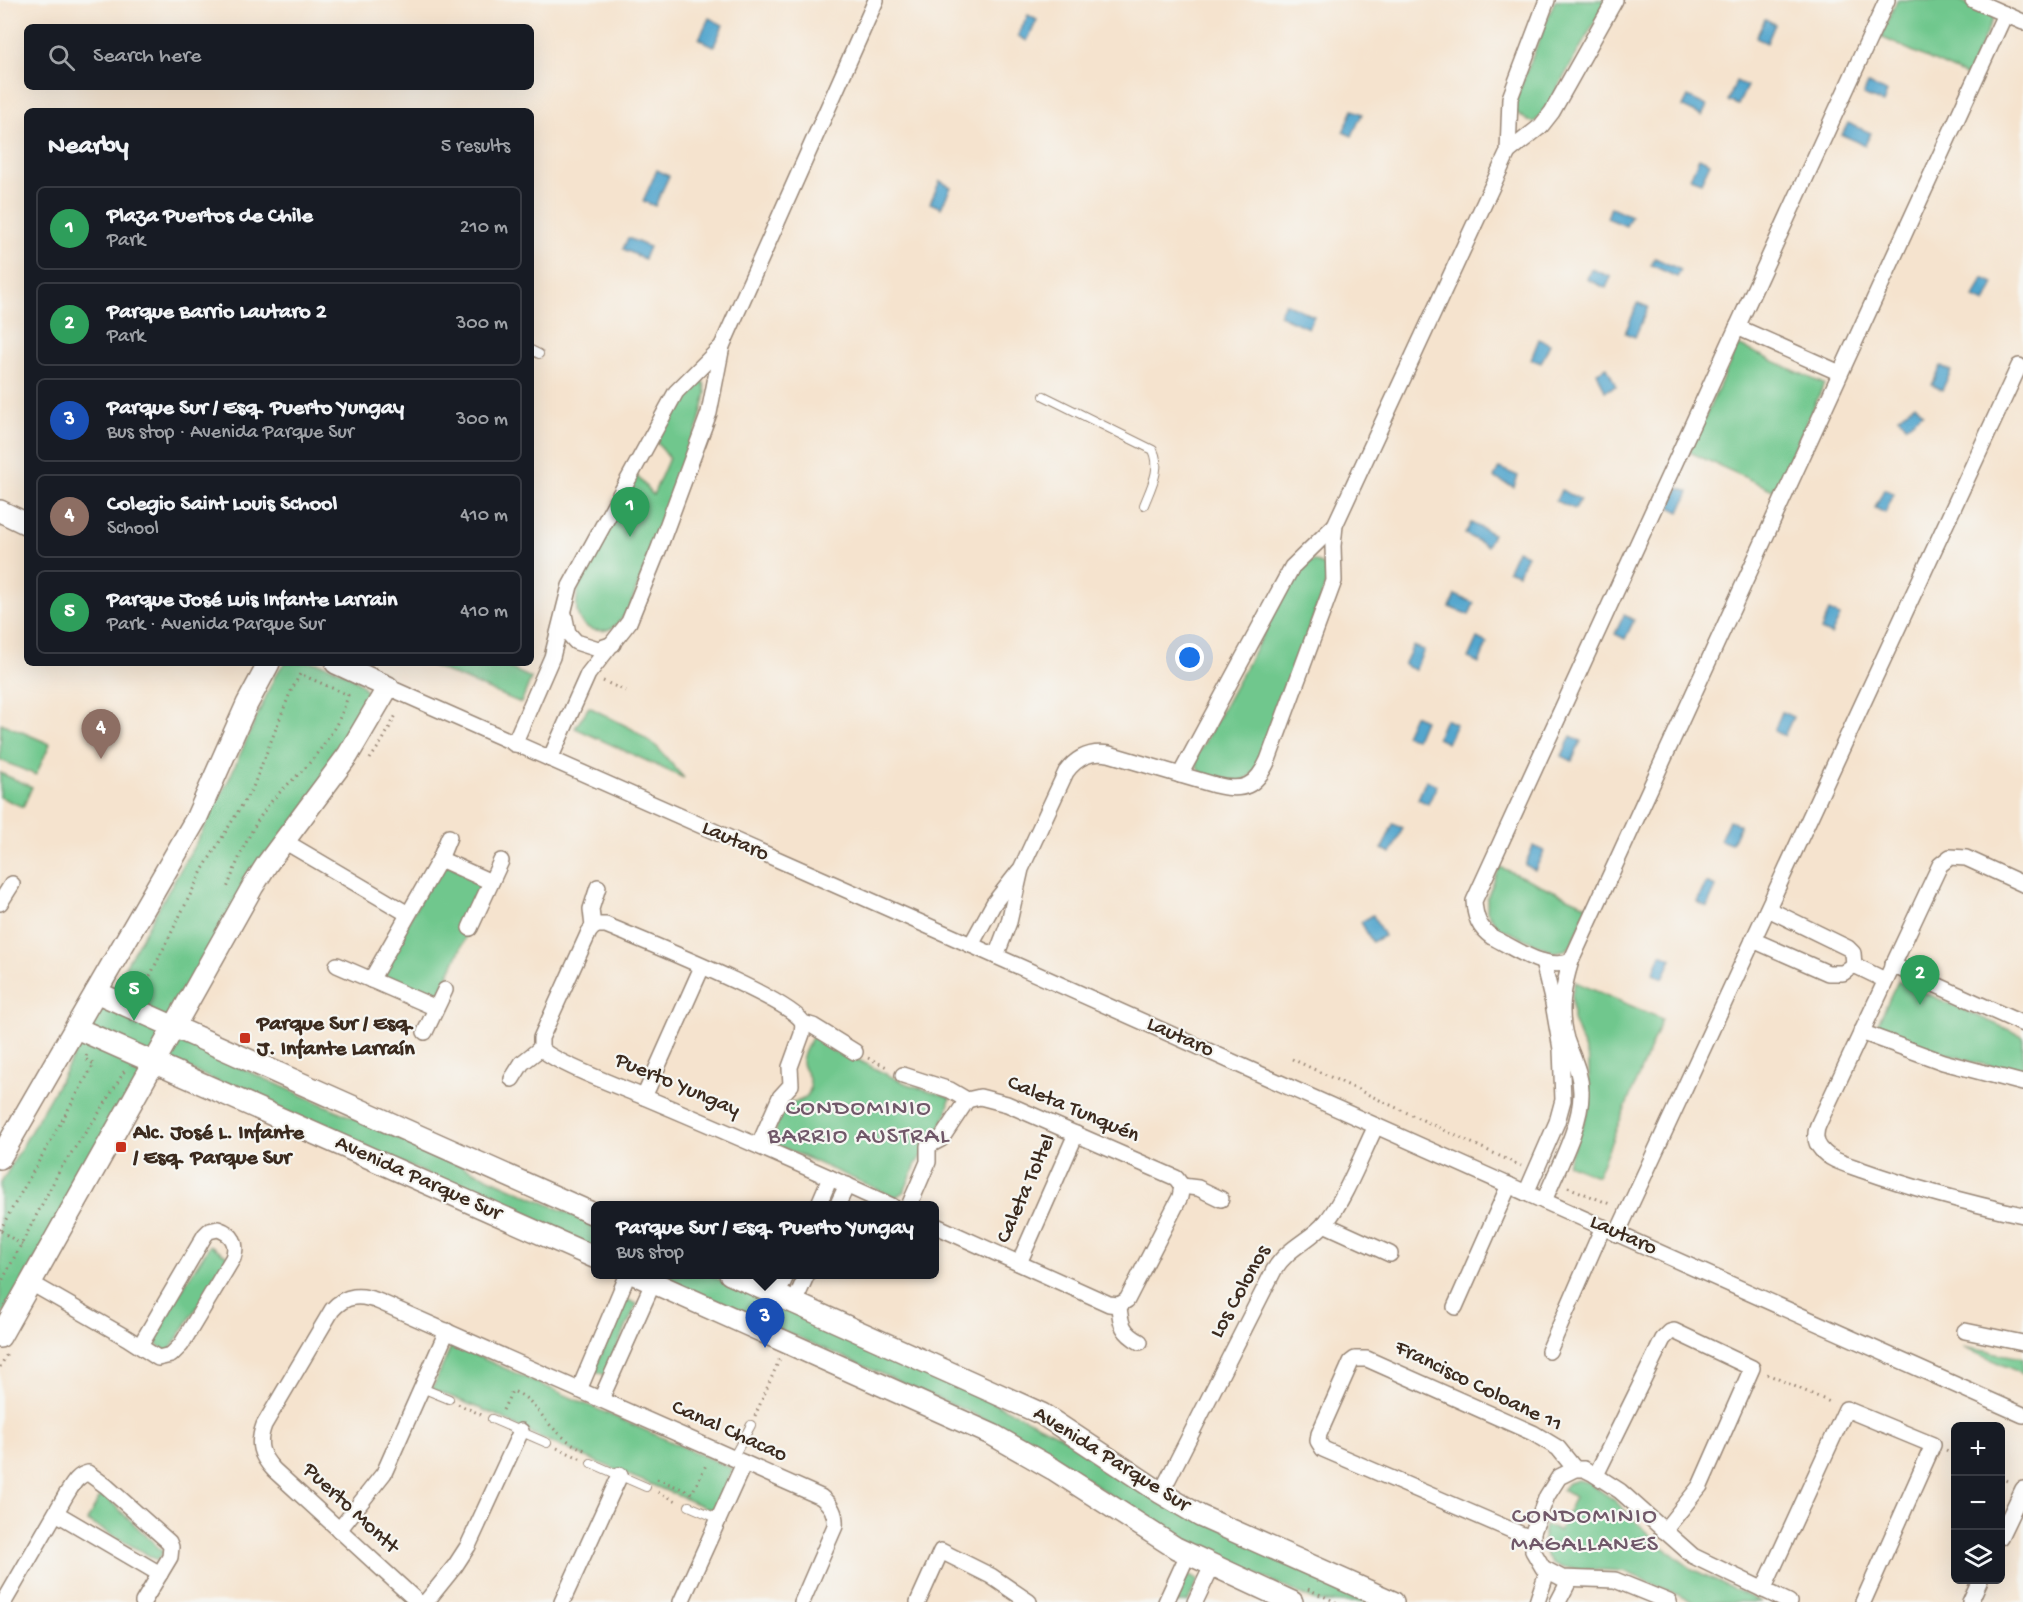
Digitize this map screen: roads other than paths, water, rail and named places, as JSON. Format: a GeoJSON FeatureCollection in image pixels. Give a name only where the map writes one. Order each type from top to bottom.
{"type":"FeatureCollection","features":[{"type":"Feature","properties":{"kind":"street"},"geometry":{"type":"LineString","coordinates":[[550,759],[588,674],[629,622],[705,424],[715,387],[722,346],[876,0]]}},
{"type":"Feature","properties":{"kind":"street"},"geometry":{"type":"LineString","coordinates":[[996,956],[1010,922],[1021,869],[1066,772],[1084,755],[1101,752],[1232,788],[1249,786],[1260,776],[1332,587],[1335,525],[1508,152],[1510,128],[1508,112],[1512,90],[1547,0]]}},
{"type":"Feature","properties":{"kind":"street"},"geometry":{"type":"LineString","coordinates":[[1508,152],[1541,126],[1552,112],[1615,0]]}},
{"type":"Feature","properties":{"kind":"street"},"geometry":{"type":"LineString","coordinates":[[1571,961],[1563,965],[1543,962],[1492,938],[1484,932],[1474,912],[1474,901],[1887,0]]}},
{"type":"Feature","properties":{"kind":"street"},"geometry":{"type":"LineString","coordinates":[[1973,0],[2023,22]]}},
{"type":"Feature","properties":{"kind":"street"},"geometry":{"type":"LineString","coordinates":[[1544,1201],[1577,1121],[1581,1101],[1580,1075],[1566,1039],[1562,1013],[1564,984],[1571,961],[2005,14]]}},
{"type":"Feature","properties":{"kind":"street"},"geometry":{"type":"LineString","coordinates":[[1508,112],[1522,124],[1541,126]]}},
{"type":"Feature","properties":{"kind":"street"},"geometry":{"type":"LineString","coordinates":[[1737,327],[1840,373]]}},
{"type":"Feature","properties":{"kind":"street"},"geometry":{"type":"LineString","coordinates":[[514,744],[552,657],[570,586],[676,392],[722,346]]}},
{"type":"Feature","properties":{"kind":"street"},"geometry":{"type":"LineString","coordinates":[[1549,1350],[1610,1231],[1628,1212],[2019,366]]}},
{"type":"Feature","properties":{"kind":"street"},"geometry":{"type":"LineString","coordinates":[[0,511],[24,523]]}},
{"type":"Feature","properties":{"kind":"street"},"geometry":{"type":"LineString","coordinates":[[1180,775],[1292,567],[1335,525]]}},
{"type":"Feature","properties":{"kind":"street"},"geometry":{"type":"LineString","coordinates":[[1303,555],[1321,558],[1334,568]]}},
{"type":"Feature","properties":{"kind":"street"},"geometry":{"type":"LineString","coordinates":[[564,614],[568,633],[576,642],[598,649],[613,644]]}},
{"type":"Feature","properties":{"kind":"street"},"geometry":{"type":"LineString","coordinates":[[0,1158],[196,819],[244,711],[267,666]]}},
{"type":"Feature","properties":{"kind":"street","name":"Lautaro"},"geometry":{"type":"LineString","coordinates":[[342,666],[2023,1415]]}},
{"type":"Feature","properties":{"kind":"street"},"geometry":{"type":"LineString","coordinates":[[0,1337],[253,886],[348,755],[388,687]]}},
{"type":"Feature","properties":{"kind":"street"},"geometry":{"type":"LineString","coordinates":[[371,980],[440,859],[449,837]]}},
{"type":"Feature","properties":{"kind":"street"},"geometry":{"type":"LineString","coordinates":[[284,841],[408,914]]}},
{"type":"Feature","properties":{"kind":"street"},"geometry":{"type":"LineString","coordinates":[[2023,884],[1966,858],[1946,858],[1937,870],[1884,980],[1817,1127],[1816,1138],[1821,1150],[1833,1158],[1907,1186],[1963,1202],[2023,1215]]}},
{"type":"Feature","properties":{"kind":"street"},"geometry":{"type":"LineString","coordinates":[[440,859],[491,882]]}},
{"type":"Feature","properties":{"kind":"street"},"geometry":{"type":"LineString","coordinates":[[470,928],[501,861]]}},
{"type":"Feature","properties":{"kind":"street"},"geometry":{"type":"LineString","coordinates":[[971,945],[994,903],[1021,869]]}},
{"type":"Feature","properties":{"kind":"street"},"geometry":{"type":"LineString","coordinates":[[0,903],[12,884]]}},
{"type":"Feature","properties":{"kind":"street"},"geometry":{"type":"LineString","coordinates":[[593,927],[591,909],[598,887]]}},
{"type":"Feature","properties":{"kind":"street"},"geometry":{"type":"LineString","coordinates":[[1768,909],[1848,948],[1853,953],[1854,965]]}},
{"type":"Feature","properties":{"kind":"street"},"geometry":{"type":"LineString","coordinates":[[512,1079],[522,1063],[541,1048],[541,1038],[589,932],[593,927],[606,925],[771,998],[797,1014],[803,1023],[802,1034],[790,1066],[791,1085],[780,1096],[759,1145]]}},
{"type":"Feature","properties":{"kind":"street"},"geometry":{"type":"LineString","coordinates":[[1753,940],[1828,973],[1843,973],[1854,965]]}},
{"type":"Feature","properties":{"kind":"street"},"geometry":{"type":"LineString","coordinates":[[1526,1193],[1557,1122],[1563,1100],[1559,1038],[1543,962]]}},
{"type":"Feature","properties":{"kind":"street"},"geometry":{"type":"LineString","coordinates":[[337,965],[436,1008]]}},
{"type":"Feature","properties":{"kind":"street"},"geometry":{"type":"LineString","coordinates":[[1854,965],[1884,980]]}},
{"type":"Feature","properties":{"kind":"street"},"geometry":{"type":"LineString","coordinates":[[1892,965],[2023,1024]]}},
{"type":"Feature","properties":{"kind":"street"},"geometry":{"type":"LineString","coordinates":[[644,1097],[702,967]]}},
{"type":"Feature","properties":{"kind":"street"},"geometry":{"type":"LineString","coordinates":[[425,1032],[445,990]]}},
{"type":"Feature","properties":{"kind":"street","name":"Avenida Parque Sur"},"geometry":{"type":"LineString","coordinates":[[96,992],[591,1213]]}},
{"type":"Feature","properties":{"kind":"street"},"geometry":{"type":"LineString","coordinates":[[803,1023],[813,1026],[855,1052]]}},
{"type":"Feature","properties":{"kind":"street","name":"Avenida Parque Sur"},"geometry":{"type":"LineString","coordinates":[[76,1028],[591,1256]]}},
{"type":"Feature","properties":{"kind":"street"},"geometry":{"type":"LineString","coordinates":[[1861,1032],[1943,1062],[2023,1083]]}},
{"type":"Feature","properties":{"kind":"street","name":"Puerto Yungay"},"geometry":{"type":"LineString","coordinates":[[541,1048],[547,1054],[598,1077],[759,1145],[881,1201]]}},
{"type":"Feature","properties":{"kind":"street","name":"Caleta Tunquén"},"geometry":{"type":"LineString","coordinates":[[903,1075],[950,1090],[967,1100],[980,1097],[996,1100],[1176,1178],[1182,1186],[1198,1188],[1221,1199]]}},
{"type":"Feature","properties":{"kind":"street"},"geometry":{"type":"LineString","coordinates":[[911,1201],[928,1162],[928,1146],[941,1138],[967,1100]]}},
{"type":"Feature","properties":{"kind":"street","name":"Los Colonos"},"geometry":{"type":"LineString","coordinates":[[1161,1493],[1274,1270],[1288,1251],[1324,1224],[1337,1205],[1376,1126]]}},
{"type":"Feature","properties":{"kind":"street","name":"Caleta Toltel"},"geometry":{"type":"LineString","coordinates":[[1019,1263],[1076,1134]]}},
{"type":"Feature","properties":{"kind":"street"},"geometry":{"type":"LineString","coordinates":[[820,1201],[830,1178]]}},
{"type":"Feature","properties":{"kind":"street"},"geometry":{"type":"LineString","coordinates":[[839,1201],[847,1185]]}},
{"type":"Feature","properties":{"kind":"street"},"geometry":{"type":"LineString","coordinates":[[1455,1307],[1509,1185]]}},
{"type":"Feature","properties":{"kind":"street"},"geometry":{"type":"LineString","coordinates":[[939,1227],[1109,1304],[1119,1305],[1127,1300],[1180,1197],[1182,1186]]}},
{"type":"Feature","properties":{"kind":"street"},"geometry":{"type":"LineString","coordinates":[[1324,1224],[1390,1254]]}},
{"type":"Feature","properties":{"kind":"street"},"geometry":{"type":"LineString","coordinates":[[31,1283],[158,1358],[165,1358],[177,1351],[233,1258],[236,1250],[235,1241],[222,1230],[214,1230],[205,1234],[140,1346]]}},
{"type":"Feature","properties":{"kind":"street"},"geometry":{"type":"LineString","coordinates":[[579,1389],[626,1279]]}},
{"type":"Feature","properties":{"kind":"street"},"geometry":{"type":"LineString","coordinates":[[601,1399],[643,1279]]}},
{"type":"Feature","properties":{"kind":"street","name":"Avenida Parque Sur"},"geometry":{"type":"LineString","coordinates":[[643,1279],[1007,1442],[1188,1554],[1292,1602]]}},
{"type":"Feature","properties":{"kind":"street","name":"Avenida Parque Sur"},"geometry":{"type":"LineString","coordinates":[[739,1279],[1042,1414],[1161,1493],[1214,1523],[1393,1602]]}},
{"type":"Feature","properties":{"kind":"street"},"geometry":{"type":"LineString","coordinates":[[786,1299],[787,1279]]}},
{"type":"Feature","properties":{"kind":"street"},"geometry":{"type":"LineString","coordinates":[[786,1299],[804,1279]]}},
{"type":"Feature","properties":{"kind":"street","name":"Canal Chacao"},"geometry":{"type":"LineString","coordinates":[[259,1444],[264,1425],[332,1310],[345,1298],[363,1296],[370,1298],[821,1497],[834,1512],[835,1526],[802,1602]]}},
{"type":"Feature","properties":{"kind":"street"},"geometry":{"type":"LineString","coordinates":[[1119,1305],[1122,1327],[1131,1337],[1140,1342]]}},
{"type":"Feature","properties":{"kind":"street"},"geometry":{"type":"LineString","coordinates":[[1596,1475],[1663,1339],[1670,1332],[1674,1330],[1752,1368],[1700,1485],[1664,1531]]}},
{"type":"Feature","properties":{"kind":"street"},"geometry":{"type":"LineString","coordinates":[[339,1530],[384,1473],[447,1331]]}},
{"type":"Feature","properties":{"kind":"street"},"geometry":{"type":"LineString","coordinates":[[1965,1331],[2023,1342]]}},
{"type":"Feature","properties":{"kind":"street","name":"Francisco Coloane 11"},"geometry":{"type":"LineString","coordinates":[[1532,1539],[1323,1449],[1318,1441],[1320,1434],[1351,1362],[1355,1359],[1367,1359],[1548,1440],[1558,1448],[1575,1469]]}},
{"type":"Feature","properties":{"kind":"street"},"geometry":{"type":"LineString","coordinates":[[1763,1590],[1846,1409],[1933,1445],[1863,1602]]}},
{"type":"Feature","properties":{"kind":"street"},"geometry":{"type":"LineString","coordinates":[[426,1602],[468,1546],[521,1431]]}},
{"type":"Feature","properties":{"kind":"street","name":"Puerto Montt"},"geometry":{"type":"LineString","coordinates":[[259,1444],[264,1458],[274,1470],[418,1602]]}},
{"type":"Feature","properties":{"kind":"street"},"geometry":{"type":"LineString","coordinates":[[681,1602],[719,1519],[738,1461]]}},
{"type":"Feature","properties":{"kind":"street"},"geometry":{"type":"LineString","coordinates":[[1669,1602],[1615,1580],[1569,1579],[1547,1572],[1539,1564],[1533,1551],[1532,1539],[1536,1522],[1550,1489],[1559,1477],[1575,1469],[1584,1469],[1596,1475],[1620,1491],[1693,1556],[1789,1602]]}},
{"type":"Feature","properties":{"kind":"street"},"geometry":{"type":"LineString","coordinates":[[4,1602],[77,1479],[82,1474],[88,1473],[169,1542],[171,1552],[143,1602]]}},
{"type":"Feature","properties":{"kind":"street"},"geometry":{"type":"LineString","coordinates":[[562,1602],[620,1475]]}},
{"type":"Feature","properties":{"kind":"street"},"geometry":{"type":"LineString","coordinates":[[2004,1530],[2023,1489]]}},
{"type":"Feature","properties":{"kind":"street"},"geometry":{"type":"LineString","coordinates":[[56,1513],[160,1574]]}},
{"type":"Feature","properties":{"kind":"street"},"geometry":{"type":"LineString","coordinates":[[918,1602],[941,1551],[991,1576],[1029,1602]]}},
{"type":"Feature","properties":{"kind":"street"},"geometry":{"type":"LineString","coordinates":[[1166,1602],[1188,1554]]}},
{"type":"Feature","properties":{"kind":"street"},"geometry":{"type":"LineString","coordinates":[[1196,1602],[1212,1566]]}},
{"type":"Feature","properties":{"kind":"street"},"geometry":{"type":"LineString","coordinates":[[1537,1602],[1547,1572]]}},
{"type":"Feature","properties":{"kind":"street"},"geometry":{"type":"LineString","coordinates":[[1558,1602],[1569,1579]]}},
{"type":"Feature","properties":{"kind":"street"},"geometry":{"type":"LineString","coordinates":[[1970,1602],[1978,1584]]}},
{"type":"Feature","properties":{"kind":"lane"},"geometry":{"type":"LineString","coordinates":[[1044,396],[1153,450],[1157,458],[1157,470],[1144,505]]}},
{"type":"Feature","properties":{"kind":"lane"},"geometry":{"type":"LineString","coordinates":[[422,1388],[449,1399]]}},
{"type":"Feature","properties":{"kind":"lane"},"geometry":{"type":"LineString","coordinates":[[492,1419],[547,1443]]}},
{"type":"Feature","properties":{"kind":"lane"},"geometry":{"type":"LineString","coordinates":[[738,1461],[751,1425]]}},
{"type":"Feature","properties":{"kind":"lane"},"geometry":{"type":"LineString","coordinates":[[591,1463],[646,1487]]}},
{"type":"Feature","properties":{"kind":"lane"},"geometry":{"type":"LineString","coordinates":[[689,1506],[719,1519]]}},
{"type":"Feature","properties":{"kind":"water"},"geometry":{"type":"Polygon","coordinates":[[[1028,15],[1037,20],[1027,41],[1018,36],[1028,15]]]}},
{"type":"Feature","properties":{"kind":"water"},"geometry":{"type":"Polygon","coordinates":[[[709,18],[723,25],[714,46],[699,39],[709,18]]]}},
{"type":"Feature","properties":{"kind":"water"},"geometry":{"type":"Polygon","coordinates":[[[1765,19],[1775,24],[1767,43],[1756,38],[1765,19]]]}},
{"type":"Feature","properties":{"kind":"water"},"geometry":{"type":"Polygon","coordinates":[[[1736,81],[1747,86],[1738,105],[1728,101],[1736,81]]]}},
{"type":"Feature","properties":{"kind":"water"},"geometry":{"type":"Polygon","coordinates":[[[1868,84],[1887,92],[1883,103],[1863,95],[1868,84]]]}},
{"type":"Feature","properties":{"kind":"water"},"geometry":{"type":"Polygon","coordinates":[[[1688,97],[1707,106],[1702,116],[1683,107],[1688,97]]]}},
{"type":"Feature","properties":{"kind":"water"},"geometry":{"type":"Polygon","coordinates":[[[1353,110],[1362,114],[1352,136],[1343,132],[1353,110]]]}},
{"type":"Feature","properties":{"kind":"water"},"geometry":{"type":"Polygon","coordinates":[[[1848,123],[1871,133],[1865,145],[1842,135],[1848,123]]]}},
{"type":"Feature","properties":{"kind":"water"},"geometry":{"type":"Polygon","coordinates":[[[1699,158],[1710,163],[1701,182],[1690,178],[1699,158]]]}},
{"type":"Feature","properties":{"kind":"water"},"geometry":{"type":"Polygon","coordinates":[[[657,170],[669,176],[655,206],[643,201],[657,170]]]}},
{"type":"Feature","properties":{"kind":"water"},"geometry":{"type":"Polygon","coordinates":[[[940,181],[951,187],[941,208],[930,203],[940,181]]]}},
{"type":"Feature","properties":{"kind":"water"},"geometry":{"type":"Polygon","coordinates":[[[1611,207],[1631,216],[1626,226],[1607,218],[1611,207]]]}},
{"type":"Feature","properties":{"kind":"water"},"geometry":{"type":"Polygon","coordinates":[[[628,238],[649,247],[644,259],[623,249],[628,238]]]}},
{"type":"Feature","properties":{"kind":"water"},"geometry":{"type":"Polygon","coordinates":[[[1655,258],[1681,270],[1677,277],[1651,265],[1655,258]]]}},
{"type":"Feature","properties":{"kind":"water"},"geometry":{"type":"Polygon","coordinates":[[[1591,269],[1611,277],[1606,288],[1587,279],[1591,269]]]}},
{"type":"Feature","properties":{"kind":"water"},"geometry":{"type":"Polygon","coordinates":[[[1983,278],[1994,283],[1985,303],[1974,298],[1983,278]]]}},
{"type":"Feature","properties":{"kind":"water"},"geometry":{"type":"Polygon","coordinates":[[[1285,303],[1314,316],[1308,328],[1279,315],[1285,303]]]}},
{"type":"Feature","properties":{"kind":"water"},"geometry":{"type":"Polygon","coordinates":[[[1638,303],[1648,307],[1635,337],[1625,333],[1638,303]]]}},
{"type":"Feature","properties":{"kind":"water"},"geometry":{"type":"Polygon","coordinates":[[[1539,339],[1550,344],[1541,363],[1531,359],[1539,339]]]}},
{"type":"Feature","properties":{"kind":"water"},"geometry":{"type":"Polygon","coordinates":[[[1941,366],[1951,371],[1942,390],[1932,385],[1941,366]]]}},
{"type":"Feature","properties":{"kind":"water"},"geometry":{"type":"Polygon","coordinates":[[[1607,367],[1616,386],[1605,391],[1597,372],[1607,367]]]}},
{"type":"Feature","properties":{"kind":"water"},"geometry":{"type":"Polygon","coordinates":[[[1915,404],[1923,413],[1906,426],[1899,417],[1915,404]]]}},
{"type":"Feature","properties":{"kind":"water"},"geometry":{"type":"Polygon","coordinates":[[[1499,468],[1518,476],[1514,487],[1494,478],[1499,468]]]}},
{"type":"Feature","properties":{"kind":"water"},"geometry":{"type":"Polygon","coordinates":[[[1679,488],[1689,492],[1680,512],[1670,507],[1679,488]]]}},
{"type":"Feature","properties":{"kind":"water"},"geometry":{"type":"Polygon","coordinates":[[[1884,489],[1894,494],[1885,513],[1875,508],[1884,489]]]}},
{"type":"Feature","properties":{"kind":"water"},"geometry":{"type":"Polygon","coordinates":[[[1561,490],[1580,499],[1575,509],[1556,501],[1561,490]]]}},
{"type":"Feature","properties":{"kind":"water"},"geometry":{"type":"Polygon","coordinates":[[[1471,523],[1493,534],[1487,546],[1465,534],[1471,523]]]}},
{"type":"Feature","properties":{"kind":"water"},"geometry":{"type":"Polygon","coordinates":[[[1517,550],[1527,555],[1518,574],[1508,570],[1517,550]]]}},
{"type":"Feature","properties":{"kind":"water"},"geometry":{"type":"Polygon","coordinates":[[[1455,595],[1474,603],[1469,615],[1450,607],[1455,595]]]}},
{"type":"Feature","properties":{"kind":"water"},"geometry":{"type":"Polygon","coordinates":[[[1829,611],[1840,616],[1831,635],[1821,630],[1829,611]]]}},
{"type":"Feature","properties":{"kind":"water"},"geometry":{"type":"Polygon","coordinates":[[[1624,615],[1634,620],[1625,639],[1615,634],[1624,615]]]}},
{"type":"Feature","properties":{"kind":"water"},"geometry":{"type":"Polygon","coordinates":[[[1477,638],[1487,643],[1479,663],[1468,658],[1477,638]]]}},
{"type":"Feature","properties":{"kind":"water"},"geometry":{"type":"Polygon","coordinates":[[[1413,646],[1424,650],[1415,670],[1404,665],[1413,646]]]}},
{"type":"Feature","properties":{"kind":"water"},"geometry":{"type":"Polygon","coordinates":[[[1782,712],[1793,717],[1784,736],[1774,731],[1782,712]]]}},
{"type":"Feature","properties":{"kind":"water"},"geometry":{"type":"Polygon","coordinates":[[[1414,715],[1424,720],[1416,739],[1405,735],[1414,715]]]}},
{"type":"Feature","properties":{"kind":"water"},"geometry":{"type":"Polygon","coordinates":[[[1445,719],[1456,724],[1447,743],[1437,738],[1445,719]]]}},
{"type":"Feature","properties":{"kind":"water"},"geometry":{"type":"Polygon","coordinates":[[[1571,736],[1581,741],[1572,761],[1562,756],[1571,736]]]}},
{"type":"Feature","properties":{"kind":"water"},"geometry":{"type":"Polygon","coordinates":[[[1426,780],[1437,785],[1428,804],[1418,799],[1426,780]]]}},
{"type":"Feature","properties":{"kind":"water"},"geometry":{"type":"Polygon","coordinates":[[[1729,820],[1740,825],[1731,844],[1720,840],[1729,820]]]}},
{"type":"Feature","properties":{"kind":"water"},"geometry":{"type":"Polygon","coordinates":[[[1393,824],[1403,828],[1391,853],[1382,849],[1393,824]]]}},
{"type":"Feature","properties":{"kind":"water"},"geometry":{"type":"Polygon","coordinates":[[[1533,846],[1544,851],[1535,870],[1525,865],[1533,846]]]}},
{"type":"Feature","properties":{"kind":"water"},"geometry":{"type":"Polygon","coordinates":[[[1706,883],[1716,887],[1707,907],[1697,902],[1706,883]]]}},
{"type":"Feature","properties":{"kind":"water"},"geometry":{"type":"Polygon","coordinates":[[[1373,915],[1384,936],[1372,942],[1361,922],[1373,915]]]}},
{"type":"Feature","properties":{"kind":"water"},"geometry":{"type":"Polygon","coordinates":[[[1661,954],[1672,959],[1663,978],[1653,974],[1661,954]]]}},
{"type":"Feature","properties":{"kind":"place","name":"Plaza Puertos de Chile"},"geometry":{"type":"Point","coordinates":[630,537]}},
{"type":"Feature","properties":{"kind":"place","name":"Colegio Saint Louis School"},"geometry":{"type":"Point","coordinates":[101,759]}},
{"type":"Feature","properties":{"kind":"place","name":"Parque Barrio Lautaro 2"},"geometry":{"type":"Point","coordinates":[1920,1005]}},
{"type":"Feature","properties":{"kind":"place","name":"Parque José Luis Infante Larrain"},"geometry":{"type":"Point","coordinates":[134,1021]}},
{"type":"Feature","properties":{"kind":"place","name":"Parque Sur / Esq. J. Infante Larraín"},"geometry":{"type":"Point","coordinates":[245,1038]}},
{"type":"Feature","properties":{"kind":"place","name":"Alc. José L. Infante / Esq. Parque Sur"},"geometry":{"type":"Point","coordinates":[121,1147]}},
{"type":"Feature","properties":{"kind":"place","name":"Parque Sur / Esq. Puerto Yungay"},"geometry":{"type":"Point","coordinates":[765,1348]}},
{"type":"Feature","properties":{"kind":"district","name":"CONDOMINIO BARRIO AUSTRAL"},"geometry":{"type":"Point","coordinates":[859,1123]}},
{"type":"Feature","properties":{"kind":"district","name":"CONDOMINIO MAGALLANES"},"geometry":{"type":"Point","coordinates":[1585,1531]}}]}
